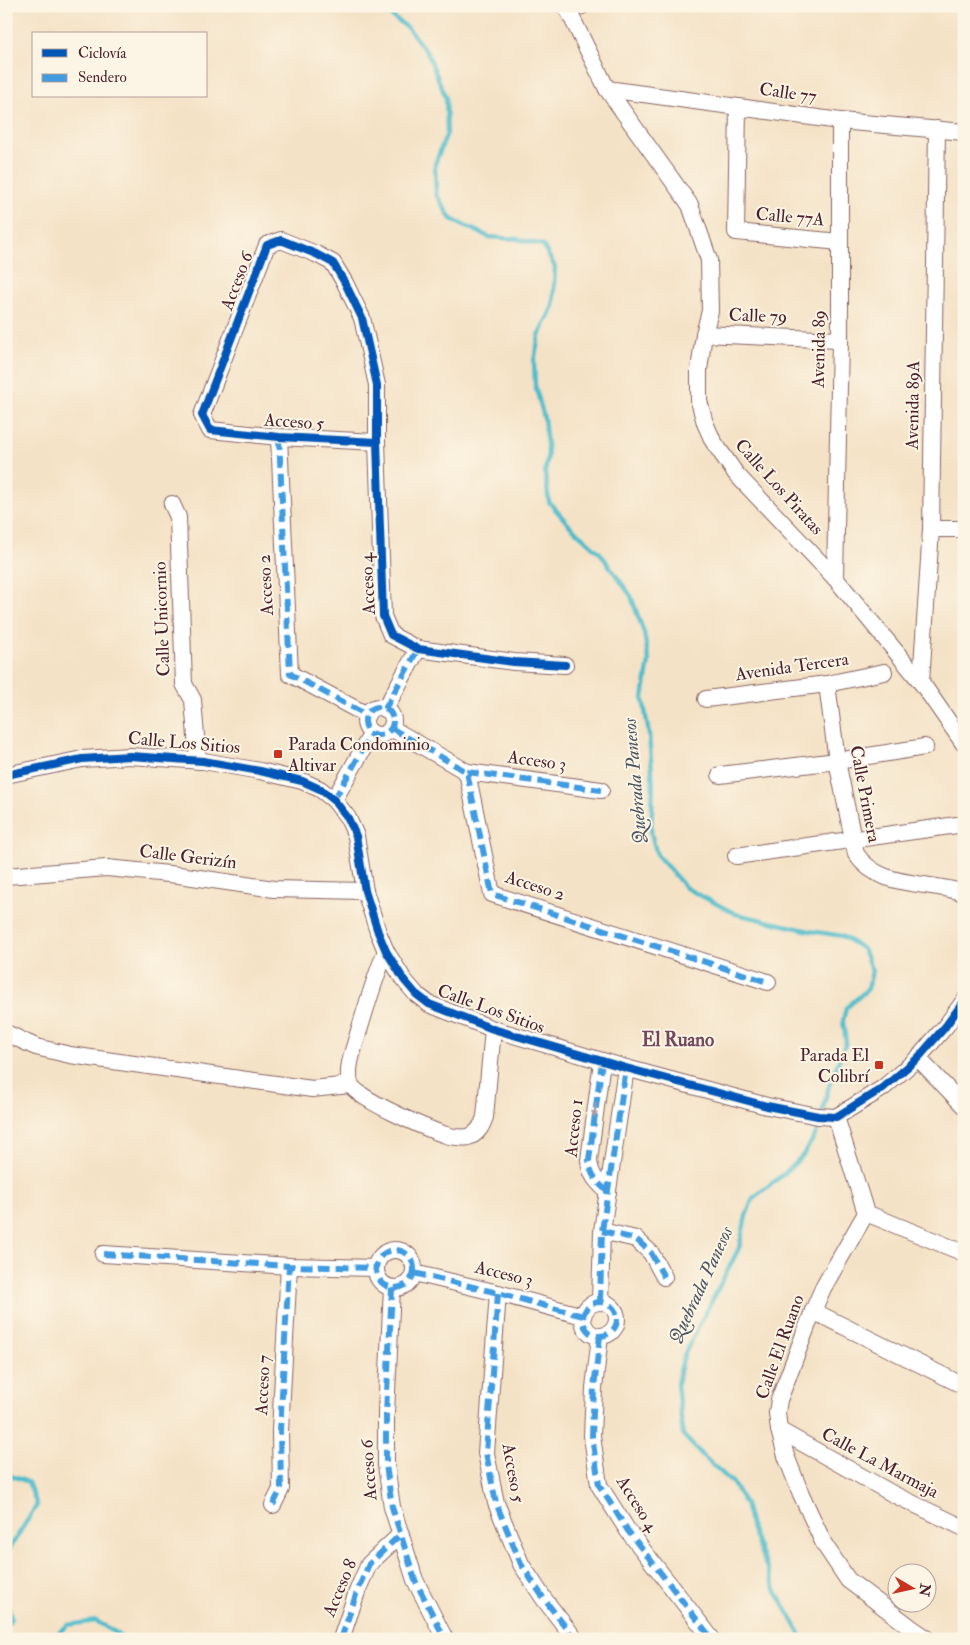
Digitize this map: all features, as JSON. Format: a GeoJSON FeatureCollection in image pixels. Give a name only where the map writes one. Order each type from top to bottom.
{"type":"FeatureCollection","features":[{"type":"Feature","properties":{"kind":"street","name":"Calle Los Piratas"},"geometry":{"type":"LineString","coordinates":[[571,7],[607,89],[690,205],[709,260],[710,311],[704,334],[699,370],[699,401],[705,423],[713,441],[736,474],[835,578],[921,682],[964,744]]}},
{"type":"Feature","properties":{"kind":"street","name":"Calle 77"},"geometry":{"type":"LineString","coordinates":[[607,89],[840,121],[964,132]]}},
{"type":"Feature","properties":{"kind":"street","name":"Calle 77A"},"geometry":{"type":"LineString","coordinates":[[738,107],[736,232],[840,242]]}},
{"type":"Feature","properties":{"kind":"street","name":"Avenida 89"},"geometry":{"type":"LineString","coordinates":[[835,578],[840,340],[840,121]]}},
{"type":"Feature","properties":{"kind":"street","name":"Avenida 89A"},"geometry":{"type":"LineString","coordinates":[[921,682],[931,529],[937,129]]}},
{"type":"Feature","properties":{"kind":"street","name":"Acceso 6"},"geometry":{"type":"LineString","coordinates":[[210,430],[202,415],[267,245],[281,240],[333,263],[362,318],[378,385],[377,442]]}},
{"type":"Feature","properties":{"kind":"street","name":"Calle 79"},"geometry":{"type":"LineString","coordinates":[[704,334],[840,340]]}},
{"type":"Feature","properties":{"kind":"street","name":"Acceso 5"},"geometry":{"type":"LineString","coordinates":[[210,430],[377,442]]}},
{"type":"Feature","properties":{"kind":"street","name":"Acceso 2"},"geometry":{"type":"LineString","coordinates":[[279,436],[290,674],[367,715]]}},
{"type":"Feature","properties":{"kind":"street","name":"Acceso 4"},"geometry":{"type":"LineString","coordinates":[[377,442],[383,616],[391,635],[418,649],[514,662],[566,665]]}},
{"type":"Feature","properties":{"kind":"street","name":"Calle Unicornio"},"geometry":{"type":"LineString","coordinates":[[172,504],[178,516],[184,684],[194,700],[198,761]]}},
{"type":"Feature","properties":{"kind":"street"},"geometry":{"type":"LineString","coordinates":[[931,529],[964,529]]}},
{"type":"Feature","properties":{"kind":"street"},"geometry":{"type":"LineString","coordinates":[[385,709],[418,649]]}},
{"type":"Feature","properties":{"kind":"street","name":"Avenida Tercera"},"geometry":{"type":"LineString","coordinates":[[706,699],[827,684],[884,672]]}},
{"type":"Feature","properties":{"kind":"street","name":"Calle Primera"},"geometry":{"type":"LineString","coordinates":[[827,684],[838,761],[856,854],[872,871],[885,877],[900,882],[950,888],[964,893]]}},
{"type":"Feature","properties":{"kind":"street"},"geometry":{"type":"LineString","coordinates":[[373,709],[385,709],[391,716],[391,728],[385,734],[372,734],[365,723],[367,715],[373,709]]}},
{"type":"Feature","properties":{"kind":"street"},"geometry":{"type":"LineString","coordinates":[[391,728],[467,772]]}},
{"type":"Feature","properties":{"kind":"street"},"geometry":{"type":"LineString","coordinates":[[334,800],[372,734]]}},
{"type":"Feature","properties":{"kind":"street"},"geometry":{"type":"LineString","coordinates":[[720,775],[838,761],[925,746]]}},
{"type":"Feature","properties":{"kind":"street","name":"Calle Los Sitios"},"geometry":{"type":"LineString","coordinates":[[6,776],[82,759],[130,756],[198,761],[260,771],[302,781],[320,789],[334,800],[348,818],[356,836],[365,891],[386,951],[404,980],[416,994],[429,1004],[493,1029],[626,1068],[767,1106],[818,1116],[836,1117]]}},
{"type":"Feature","properties":{"kind":"street","name":"Acceso 2"},"geometry":{"type":"LineString","coordinates":[[467,772],[492,894],[768,982]]}},
{"type":"Feature","properties":{"kind":"street","name":"Acceso 3"},"geometry":{"type":"LineString","coordinates":[[467,772],[601,790]]}},
{"type":"Feature","properties":{"kind":"street"},"geometry":{"type":"LineString","coordinates":[[736,856],[957,825]]}},
{"type":"Feature","properties":{"kind":"street","name":"Calle Gerizín"},"geometry":{"type":"LineString","coordinates":[[6,876],[108,868],[179,875],[274,889],[365,891]]}},
{"type":"Feature","properties":{"kind":"street"},"geometry":{"type":"LineString","coordinates":[[386,951],[374,978],[351,1059],[349,1075],[352,1089],[391,1111],[447,1136],[468,1137],[483,1125],[485,1117],[493,1029]]}},
{"type":"Feature","properties":{"kind":"street"},"geometry":{"type":"LineString","coordinates":[[964,1001],[945,1028],[918,1058],[883,1088],[836,1117],[866,1213],[964,1253]]}},
{"type":"Feature","properties":{"kind":"street"},"geometry":{"type":"LineString","coordinates":[[6,1033],[36,1047],[70,1055],[312,1089],[350,1085]]}},
{"type":"Feature","properties":{"kind":"street"},"geometry":{"type":"LineString","coordinates":[[918,1058],[964,1106]]}},
{"type":"Feature","properties":{"kind":"street","name":"Acceso 1"},"geometry":{"type":"LineString","coordinates":[[602,1061],[588,1160],[590,1170],[596,1181],[608,1192]]}},
{"type":"Feature","properties":{"kind":"street"},"geometry":{"type":"LineString","coordinates":[[600,1302],[602,1231],[626,1068]]}},
{"type":"Feature","properties":{"kind":"street","name":"Calle El Ruano"},"geometry":{"type":"LineString","coordinates":[[866,1213],[831,1272],[813,1311],[779,1400],[777,1413],[779,1430],[786,1456],[801,1494],[824,1544],[848,1580],[928,1639]]}},
{"type":"Feature","properties":{"kind":"street"},"geometry":{"type":"LineString","coordinates":[[602,1231],[636,1239],[651,1253],[664,1277]]}},
{"type":"Feature","properties":{"kind":"street"},"geometry":{"type":"LineString","coordinates":[[398,1250],[412,1261],[414,1273],[412,1279],[403,1286],[392,1288],[382,1283],[376,1274],[377,1262],[385,1253],[398,1250]]}},
{"type":"Feature","properties":{"kind":"street"},"geometry":{"type":"LineString","coordinates":[[103,1254],[289,1266],[376,1268]]}},
{"type":"Feature","properties":{"kind":"street","name":"Acceso 7"},"geometry":{"type":"LineString","coordinates":[[273,1505],[281,1489],[280,1431],[289,1266]]}},
{"type":"Feature","properties":{"kind":"street","name":"Acceso 3"},"geometry":{"type":"LineString","coordinates":[[414,1273],[583,1316]]}},
{"type":"Feature","properties":{"kind":"street","name":"Acceso 6"},"geometry":{"type":"LineString","coordinates":[[392,1288],[386,1413],[386,1465],[392,1507],[415,1580],[445,1639]]}},
{"type":"Feature","properties":{"kind":"street","name":"Acceso 5"},"geometry":{"type":"LineString","coordinates":[[498,1293],[486,1454],[496,1503],[521,1564],[575,1639]]}},
{"type":"Feature","properties":{"kind":"street"},"geometry":{"type":"LineString","coordinates":[[600,1302],[606,1303],[615,1311],[617,1322],[611,1332],[594,1336],[585,1328],[583,1316],[589,1306],[600,1302]]}},
{"type":"Feature","properties":{"kind":"street"},"geometry":{"type":"LineString","coordinates":[[813,1311],[964,1386]]}},
{"type":"Feature","properties":{"kind":"street","name":"Acceso 4"},"geometry":{"type":"LineString","coordinates":[[600,1336],[594,1388],[592,1436],[599,1486],[628,1531],[712,1639]]}},
{"type":"Feature","properties":{"kind":"street","name":"Calle La Marmaja"},"geometry":{"type":"LineString","coordinates":[[779,1430],[893,1494],[964,1528]]}},
{"type":"Feature","properties":{"kind":"street","name":"Acceso 8"},"geometry":{"type":"LineString","coordinates":[[341,1639],[358,1589],[369,1564],[401,1534]]}},
{"type":"Feature","properties":{"kind":"waterway","name":"Quebrada Panesos"},"geometry":{"type":"LineString","coordinates":[[378,6],[408,28],[428,54],[446,98],[447,133],[435,164],[436,194],[451,219],[489,237],[517,239],[543,245],[555,267],[553,306],[539,336],[534,361],[535,385],[544,418],[548,453],[545,473],[549,502],[570,526],[600,553],[631,596],[644,633],[649,661],[643,698],[649,735],[653,786],[651,833],[657,855],[686,888],[736,914],[810,931],[842,936],[863,949],[872,971],[868,989],[846,1008],[843,1021],[846,1042],[829,1086],[816,1134],[803,1155],[784,1174],[753,1198],[746,1216],[739,1248],[684,1355],[677,1384],[683,1435],[732,1482],[745,1504],[752,1530],[776,1591],[803,1639]]}},
{"type":"Feature","properties":{"kind":"waterway"},"geometry":{"type":"LineString","coordinates":[[6,1474],[28,1482],[37,1505],[6,1554]]}},
{"type":"Feature","properties":{"kind":"waterway"},"geometry":{"type":"LineString","coordinates":[[6,1594],[11,1618],[6,1628]]}},
{"type":"Feature","properties":{"kind":"waterway"},"geometry":{"type":"LineString","coordinates":[[51,1639],[68,1625],[96,1621],[118,1634],[122,1639]]}},
{"type":"Feature","properties":{"kind":"marked path"},"geometry":{"type":"LineString","coordinates":[[279,437],[290,674],[367,715]]}},
{"type":"Feature","properties":{"kind":"marked path"},"geometry":{"type":"LineString","coordinates":[[385,709],[418,649]]}},
{"type":"Feature","properties":{"kind":"marked path"},"geometry":{"type":"LineString","coordinates":[[379,707],[389,711],[393,721],[389,731],[379,735],[369,731],[365,721],[369,711],[379,707]]}},
{"type":"Feature","properties":{"kind":"marked path"},"geometry":{"type":"LineString","coordinates":[[391,728],[467,772],[492,894],[768,982]]}},
{"type":"Feature","properties":{"kind":"marked path"},"geometry":{"type":"LineString","coordinates":[[334,800],[372,733]]}},
{"type":"Feature","properties":{"kind":"marked path"},"geometry":{"type":"LineString","coordinates":[[467,772],[601,790]]}},
{"type":"Feature","properties":{"kind":"marked path"},"geometry":{"type":"LineString","coordinates":[[602,1061],[589,1160],[595,1178],[608,1192]]}},
{"type":"Feature","properties":{"kind":"marked path"},"geometry":{"type":"LineString","coordinates":[[600,1302],[602,1231],[626,1068]]}},
{"type":"Feature","properties":{"kind":"marked path"},"geometry":{"type":"LineString","coordinates":[[602,1231],[636,1239],[651,1253],[664,1277]]}},
{"type":"Feature","properties":{"kind":"marked path"},"geometry":{"type":"LineString","coordinates":[[395,1250],[408,1256],[414,1269],[408,1282],[395,1288],[382,1282],[376,1269],[382,1256],[395,1250]]}},
{"type":"Feature","properties":{"kind":"marked path"},"geometry":{"type":"LineString","coordinates":[[103,1254],[289,1266],[376,1268]]}},
{"type":"Feature","properties":{"kind":"marked path"},"geometry":{"type":"LineString","coordinates":[[273,1505],[281,1489],[280,1431],[289,1266]]}},
{"type":"Feature","properties":{"kind":"marked path"},"geometry":{"type":"LineString","coordinates":[[414,1273],[583,1316]]}},
{"type":"Feature","properties":{"kind":"marked path"},"geometry":{"type":"LineString","coordinates":[[392,1288],[386,1413],[386,1465],[392,1507],[415,1580],[445,1639]]}},
{"type":"Feature","properties":{"kind":"marked path"},"geometry":{"type":"LineString","coordinates":[[498,1293],[486,1453],[496,1503],[521,1564],[544,1599],[575,1639]]}},
{"type":"Feature","properties":{"kind":"marked path"},"geometry":{"type":"LineString","coordinates":[[600,1302],[607,1303],[612,1307],[616,1312],[617,1319],[616,1326],[612,1331],[607,1335],[600,1336],[593,1335],[588,1331],[584,1326],[583,1319],[584,1312],[588,1307],[593,1303],[600,1302]]}},
{"type":"Feature","properties":{"kind":"marked path"},"geometry":{"type":"LineString","coordinates":[[600,1336],[594,1388],[592,1436],[599,1485],[628,1531],[712,1639]]}},
{"type":"Feature","properties":{"kind":"marked path"},"geometry":{"type":"LineString","coordinates":[[341,1639],[358,1589],[369,1564],[401,1534]]}},
{"type":"Feature","properties":{"kind":"cycle path"},"geometry":{"type":"LineString","coordinates":[[377,442],[279,437],[210,430],[202,415],[267,245],[281,240],[333,263],[362,318],[377,385],[383,616],[391,635],[418,649],[514,662],[565,665]]}},
{"type":"Feature","properties":{"kind":"cycle path"},"geometry":{"type":"LineString","coordinates":[[6,775],[82,759],[130,756],[203,761],[302,781],[320,789],[334,800],[348,818],[356,836],[365,891],[386,951],[404,980],[416,994],[429,1004],[493,1029],[626,1068],[767,1106],[818,1116],[836,1117],[883,1088],[918,1058],[945,1027],[964,1001]]}},
{"type":"Feature","properties":{"kind":"place","name":"Parada Condominio Altivar"},"geometry":{"type":"Point","coordinates":[278,754]}},
{"type":"Feature","properties":{"kind":"place","name":"Parada El Colibrí"},"geometry":{"type":"Point","coordinates":[879,1065]}},
{"type":"Feature","properties":{"kind":"district","name":"El Ruano"},"geometry":{"type":"Point","coordinates":[678,1040]}}]}
